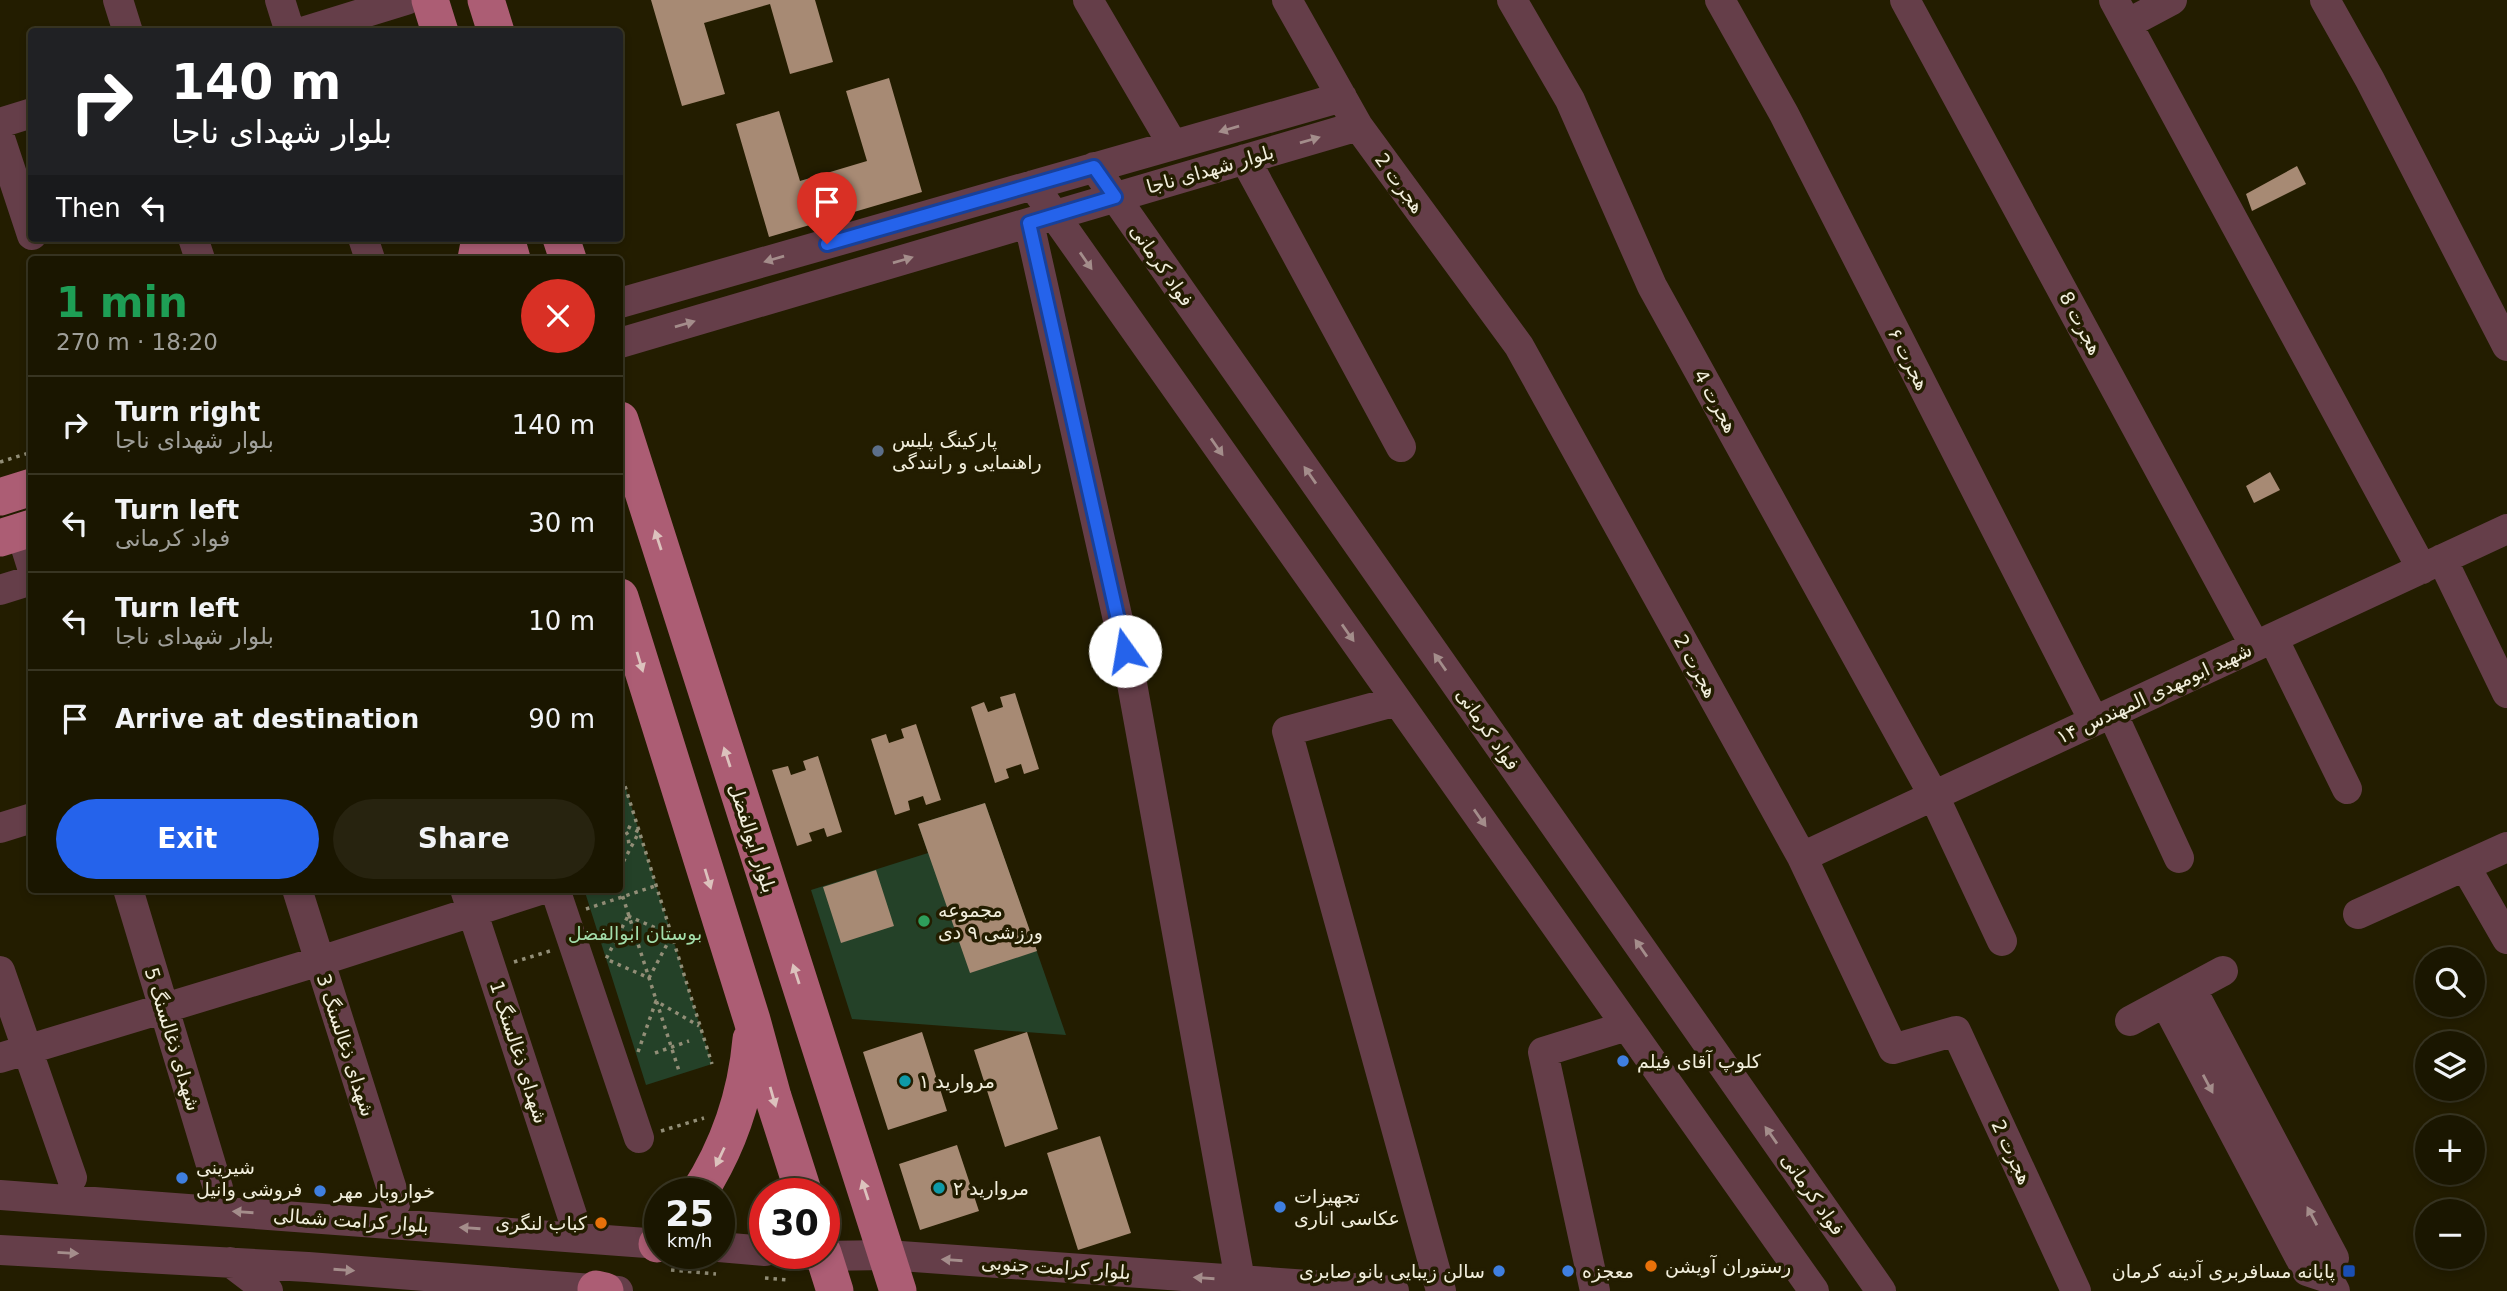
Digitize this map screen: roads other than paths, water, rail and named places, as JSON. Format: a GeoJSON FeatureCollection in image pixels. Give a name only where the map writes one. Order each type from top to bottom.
{"type":"FeatureCollection","features":[{"type":"Feature","properties":{"kind":"main road"},"geometry":{"type":"LineString","coordinates":[[430,0],[439,28]]}},
{"type":"Feature","properties":{"kind":"main road"},"geometry":{"type":"LineString","coordinates":[[485,0],[495,28]]}},
{"type":"Feature","properties":{"kind":"main road","name":"بلوار ابوالفضل"},"geometry":{"type":"LineString","coordinates":[[623,429],[898,1291]]}},
{"type":"Feature","properties":{"kind":"main road"},"geometry":{"type":"LineString","coordinates":[[0,497],[28,488]]}},
{"type":"Feature","properties":{"kind":"main road"},"geometry":{"type":"LineString","coordinates":[[623,611],[799,1178]]}},
{"type":"Feature","properties":{"kind":"main road"},"geometry":{"type":"LineString","coordinates":[[708,1178],[717,1165],[736,1118],[748,1070],[752,1020]]}},
{"type":"Feature","properties":{"kind":"main road"},"geometry":{"type":"LineString","coordinates":[[822,1269],[835,1291]]}},
{"type":"Feature","properties":{"kind":"street"},"geometry":{"type":"LineString","coordinates":[[118,0],[127,28]]}},
{"type":"Feature","properties":{"kind":"street"},"geometry":{"type":"LineString","coordinates":[[280,0],[289,28]]}},
{"type":"Feature","properties":{"kind":"street"},"geometry":{"type":"LineString","coordinates":[[315,28],[406,0]]}},
{"type":"Feature","properties":{"kind":"street"},"geometry":{"type":"LineString","coordinates":[[1088,0],[1174,145]]}},
{"type":"Feature","properties":{"kind":"street","name":"هجرت 2"},"geometry":{"type":"LineString","coordinates":[[1287,0],[1358,126],[1519,346],[1802,857],[1893,1049],[1956,1031],[2076,1291]]}},
{"type":"Feature","properties":{"kind":"street","name":"هجرت 4"},"geometry":{"type":"LineString","coordinates":[[1512,0],[1570,100],[1653,286],[1934,796],[2002,941]]}},
{"type":"Feature","properties":{"kind":"street","name":"هجرت ۶"},"geometry":{"type":"LineString","coordinates":[[1720,0],[1784,114],[2179,858]]}},
{"type":"Feature","properties":{"kind":"street","name":"هجرت 8"},"geometry":{"type":"LineString","coordinates":[[1905,0],[2347,789]]}},
{"type":"Feature","properties":{"kind":"street"},"geometry":{"type":"LineString","coordinates":[[2172,0],[2120,12],[2507,693]]}},
{"type":"Feature","properties":{"kind":"street"},"geometry":{"type":"LineString","coordinates":[[2325,0],[2376,92],[2507,346]]}},
{"type":"Feature","properties":{"kind":"street","name":"بلوار شهدای ناجا"},"geometry":{"type":"LineString","coordinates":[[623,302],[1342,97]]}},
{"type":"Feature","properties":{"kind":"street"},"geometry":{"type":"LineString","coordinates":[[0,123],[28,114]]}},
{"type":"Feature","properties":{"kind":"street","name":"بلوار شهدای ناجا"},"geometry":{"type":"LineString","coordinates":[[623,342],[1358,126]]}},
{"type":"Feature","properties":{"kind":"street"},"geometry":{"type":"LineString","coordinates":[[0,138],[28,224]]}},
{"type":"Feature","properties":{"kind":"street"},"geometry":{"type":"LineString","coordinates":[[1245,159],[1401,447]]}},
{"type":"Feature","properties":{"kind":"street","name":"فواد کرمانی"},"geometry":{"type":"LineString","coordinates":[[1094,167],[1881,1291]]}},
{"type":"Feature","properties":{"kind":"street"},"geometry":{"type":"LineString","coordinates":[[1033,185],[1131,678],[1240,1280]]}},
{"type":"Feature","properties":{"kind":"street"},"geometry":{"type":"LineString","coordinates":[[1041,219],[1397,701],[1814,1291]]}},
{"type":"Feature","properties":{"kind":"street","name":"شهید ابومهدی المهندس ۱۴"},"geometry":{"type":"LineString","coordinates":[[1802,857],[2507,529]]}},
{"type":"Feature","properties":{"kind":"street"},"geometry":{"type":"LineString","coordinates":[[18,533],[28,557]]}},
{"type":"Feature","properties":{"kind":"street"},"geometry":{"type":"LineString","coordinates":[[0,590],[28,581]]}},
{"type":"Feature","properties":{"kind":"street"},"geometry":{"type":"LineString","coordinates":[[1397,701],[1287,731],[1441,1291]]}},
{"type":"Feature","properties":{"kind":"street"},"geometry":{"type":"LineString","coordinates":[[0,828],[28,819]]}},
{"type":"Feature","properties":{"kind":"street"},"geometry":{"type":"LineString","coordinates":[[2358,914],[2507,847]]}},
{"type":"Feature","properties":{"kind":"street"},"geometry":{"type":"LineString","coordinates":[[2465,866],[2507,939]]}},
{"type":"Feature","properties":{"kind":"street","name":"شهدای ذغالسنگ 5"},"geometry":{"type":"LineString","coordinates":[[129,893],[218,1188]]}},
{"type":"Feature","properties":{"kind":"street","name":"شهدای ذغالسنگ 3"},"geometry":{"type":"LineString","coordinates":[[298,893],[396,1202]]}},
{"type":"Feature","properties":{"kind":"street"},"geometry":{"type":"LineString","coordinates":[[13,1054],[320,961],[468,900],[516,893]]}},
{"type":"Feature","properties":{"kind":"street"},"geometry":{"type":"LineString","coordinates":[[556,893],[639,1138]]}},
{"type":"Feature","properties":{"kind":"street","name":"شهدای ذغالسنگ 1"},"geometry":{"type":"LineString","coordinates":[[468,900],[572,1215]]}},
{"type":"Feature","properties":{"kind":"street"},"geometry":{"type":"LineString","coordinates":[[0,971],[13,1054],[72,1178]]}},
{"type":"Feature","properties":{"kind":"street"},"geometry":{"type":"LineString","coordinates":[[2130,1021],[2222,971]]}},
{"type":"Feature","properties":{"kind":"street"},"geometry":{"type":"LineString","coordinates":[[2178,995],[2210,1024],[2334,1258],[2331,1284],[2307,1271],[2184,1037],[2178,995]]}},
{"type":"Feature","properties":{"kind":"street"},"geometry":{"type":"LineString","coordinates":[[2184,1037],[2183,1026],[2190,1018],[2202,1017],[2210,1024]]}},
{"type":"Feature","properties":{"kind":"street"},"geometry":{"type":"LineString","coordinates":[[1595,1291],[1543,1052],[1626,1026]]}},
{"type":"Feature","properties":{"kind":"street","name":"بلوار کرامت شمالی"},"geometry":{"type":"LineString","coordinates":[[0,1195],[644,1242]]}},
{"type":"Feature","properties":{"kind":"street"},"geometry":{"type":"LineString","coordinates":[[3,1250],[230,1262],[312,1279],[607,1290]]}},
{"type":"Feature","properties":{"kind":"street","name":"بلوار کرامت جنوبی"},"geometry":{"type":"LineString","coordinates":[[840,1254],[886,1255],[1394,1291]]}},
{"type":"Feature","properties":{"kind":"street"},"geometry":{"type":"LineString","coordinates":[[230,1262],[268,1291]]}},
{"type":"Feature","properties":{"kind":"place","name":"پارکینگ پلیس راهنمایی و رانندگی"},"geometry":{"type":"Point","coordinates":[878,451]}},
{"type":"Feature","properties":{"kind":"place","name":"مجموعه ورزشی ۹ دی"},"geometry":{"type":"Point","coordinates":[924,921]}},
{"type":"Feature","properties":{"kind":"place","name":"کلوپ آقای فیلم"},"geometry":{"type":"Point","coordinates":[1623,1061]}},
{"type":"Feature","properties":{"kind":"place","name":"مروارید ۱"},"geometry":{"type":"Point","coordinates":[905,1081]}},
{"type":"Feature","properties":{"kind":"place","name":"شیرینی فروشی وانیل"},"geometry":{"type":"Point","coordinates":[182,1178]}},
{"type":"Feature","properties":{"kind":"place","name":"مروارید ۲"},"geometry":{"type":"Point","coordinates":[939,1188]}},
{"type":"Feature","properties":{"kind":"place","name":"خواروبار مهر"},"geometry":{"type":"Point","coordinates":[320,1191]}},
{"type":"Feature","properties":{"kind":"place","name":"تجهیزات عکاسی اناری"},"geometry":{"type":"Point","coordinates":[1280,1207]}},
{"type":"Feature","properties":{"kind":"place","name":"کباب لنگری"},"geometry":{"type":"Point","coordinates":[601,1223]}},
{"type":"Feature","properties":{"kind":"place","name":"رستوران آویشن"},"geometry":{"type":"Point","coordinates":[1651,1266]}},
{"type":"Feature","properties":{"kind":"place","name":"سالن زیبایی بانو صابری"},"geometry":{"type":"Point","coordinates":[1499,1271]}},
{"type":"Feature","properties":{"kind":"place","name":"معجزه"},"geometry":{"type":"Point","coordinates":[1568,1271]}},
{"type":"Feature","properties":{"kind":"place","name":"پایانه مسافربری آدینه کرمان"},"geometry":{"type":"Point","coordinates":[2349,1271]}},
{"type":"Feature","properties":{"kind":"park label","name":"بوستان ابوالفضل"},"geometry":{"type":"Point","coordinates":[635,933]}}]}
